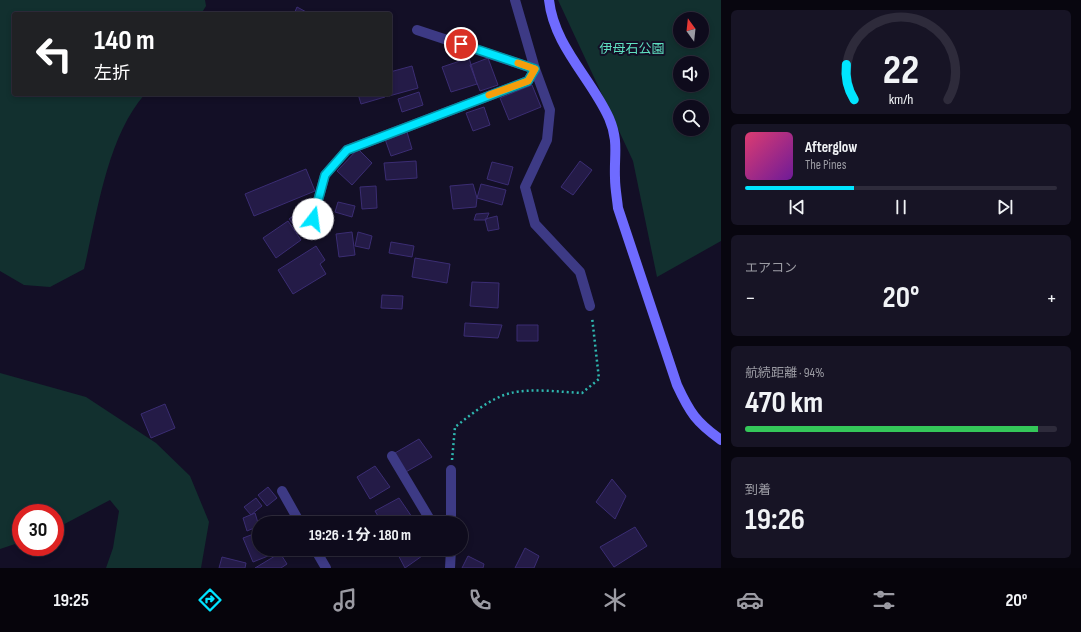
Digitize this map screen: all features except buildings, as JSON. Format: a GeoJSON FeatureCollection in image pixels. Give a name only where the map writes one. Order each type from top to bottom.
{"type":"FeatureCollection","features":[{"type":"Feature","properties":{"kind":"street"},"geometry":{"type":"LineString","coordinates":[[515,0],[535,69],[550,110],[547,140],[525,187],[535,224],[580,272],[590,306]]}},
{"type":"Feature","properties":{"kind":"street"},"geometry":{"type":"LineString","coordinates":[[549,0],[550,11],[559,37],[596,92],[610,119],[617,145],[614,178],[618,208],[677,385],[689,412],[706,429],[721,440]]}},
{"type":"Feature","properties":{"kind":"street"},"geometry":{"type":"LineString","coordinates":[[417,30],[535,69]]}},
{"type":"Feature","properties":{"kind":"street"},"geometry":{"type":"LineString","coordinates":[[313,219],[325,175],[347,150],[528,81],[535,69]]}},
{"type":"Feature","properties":{"kind":"street"},"geometry":{"type":"LineString","coordinates":[[392,456],[428,516]]}},
{"type":"Feature","properties":{"kind":"street"},"geometry":{"type":"LineString","coordinates":[[451,470],[451,516]]}},
{"type":"Feature","properties":{"kind":"street"},"geometry":{"type":"LineString","coordinates":[[282,491],[296,516]]}},
{"type":"Feature","properties":{"kind":"street"},"geometry":{"type":"LineString","coordinates":[[319,556],[326,568]]}},
{"type":"Feature","properties":{"kind":"street"},"geometry":{"type":"LineString","coordinates":[[450,556],[450,568]]}},
{"type":"Feature","properties":{"kind":"path"},"geometry":{"type":"LineString","coordinates":[[451,470],[455,427],[478,408],[511,393],[546,391],[582,393],[599,379],[595,333],[590,306]]}},
{"type":"Feature","properties":{"kind":"green space"},"geometry":{"type":"Polygon","coordinates":[[[0,0],[205,0],[206,6],[202,12],[12,12],[12,96],[144,96],[132,112],[121,132],[112,154],[99,201],[84,269],[50,287],[24,285],[0,271],[0,0]]]}},
{"type":"Feature","properties":{"kind":"green space","name":"伊母石公園"},"geometry":{"type":"Polygon","coordinates":[[[558,0],[721,0],[721,241],[657,277],[633,161],[558,0]]]}},
{"type":"Feature","properties":{"kind":"green space"},"geometry":{"type":"Polygon","coordinates":[[[0,373],[86,397],[156,443],[190,476],[209,522],[201,568],[106,568],[113,548],[119,511],[110,500],[64,524],[64,504],[12,504],[12,545],[0,549],[0,373]]]}},
{"type":"Feature","properties":{"kind":"slow traffic"},"geometry":{"type":"LineString","coordinates":[[489,95],[528,81],[535,69],[518,63]]}},
{"type":"Feature","properties":{"kind":"route"},"geometry":{"type":"LineString","coordinates":[[313,219],[325,175],[347,150],[528,81],[535,69],[461,44]]}}]}
